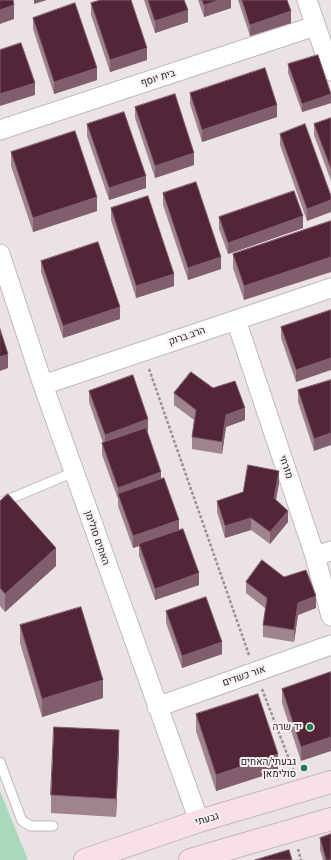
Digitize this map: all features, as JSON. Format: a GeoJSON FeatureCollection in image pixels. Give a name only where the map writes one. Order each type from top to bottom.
{"type":"FeatureCollection","features":[{"type":"Feature","properties":{"kind":"street"},"geometry":{"type":"LineString","coordinates":[[307,0],[331,71]]}},
{"type":"Feature","properties":{"kind":"street","name":"בית יוסף"},"geometry":{"type":"LineString","coordinates":[[0,130],[315,26]]}},
{"type":"Feature","properties":{"kind":"street","name":"האחים סולימן"},"geometry":{"type":"LineString","coordinates":[[0,254],[43,385],[199,821]]}},
{"type":"Feature","properties":{"kind":"street","name":"הרב ברוק"},"geometry":{"type":"LineString","coordinates":[[43,385],[331,288]]}},
{"type":"Feature","properties":{"kind":"street","name":"מזרחי"},"geometry":{"type":"LineString","coordinates":[[236,320],[323,554],[331,616]]}},
{"type":"Feature","properties":{"kind":"street","name":"אור כשדים"},"geometry":{"type":"LineString","coordinates":[[157,707],[331,645]]}},
{"type":"Feature","properties":{"kind":"street","name":"גבעתי"},"geometry":{"type":"LineString","coordinates":[[85,860],[199,821],[331,782]]}},
{"type":"Feature","properties":{"kind":"street"},"geometry":{"type":"LineString","coordinates":[[190,860],[331,819]]}},
{"type":"Feature","properties":{"kind":"lane"},"geometry":{"type":"LineString","coordinates":[[0,503],[74,472]]}},
{"type":"Feature","properties":{"kind":"lane"},"geometry":{"type":"LineString","coordinates":[[0,762],[22,821],[31,826],[53,826]]}},
{"type":"Feature","properties":{"kind":"path"},"geometry":{"type":"LineString","coordinates":[[143,351],[255,672],[301,791]]}},
{"type":"Feature","properties":{"kind":"green space"},"geometry":{"type":"Polygon","coordinates":[[[0,791],[28,860],[0,860],[0,791]]]}},
{"type":"Feature","properties":{"kind":"building"},"geometry":{"type":"Polygon","coordinates":[[[0,0],[13,0],[14,5],[0,10],[0,0]]]}},
{"type":"Feature","properties":{"kind":"building"},"geometry":{"type":"Polygon","coordinates":[[[101,0],[131,0],[147,48],[110,60],[91,3],[101,0]]]}},
{"type":"Feature","properties":{"kind":"building"},"geometry":{"type":"Polygon","coordinates":[[[148,0],[184,0],[188,10],[155,21],[148,0]]]}},
{"type":"Feature","properties":{"kind":"building"},"geometry":{"type":"Polygon","coordinates":[[[202,0],[220,0],[204,5],[202,0]]]}},
{"type":"Feature","properties":{"kind":"building"},"geometry":{"type":"Polygon","coordinates":[[[242,0],[287,0],[291,11],[250,25],[242,0]]]}},
{"type":"Feature","properties":{"kind":"building"},"geometry":{"type":"Polygon","coordinates":[[[75,3],[97,68],[54,82],[33,18],[75,3]]]}},
{"type":"Feature","properties":{"kind":"building"},"geometry":{"type":"Polygon","coordinates":[[[21,43],[35,83],[0,94],[0,50],[21,43]]]}},
{"type":"Feature","properties":{"kind":"building"},"geometry":{"type":"Polygon","coordinates":[[[318,55],[331,94],[302,104],[288,64],[318,55]]]}},
{"type":"Feature","properties":{"kind":"building"},"geometry":{"type":"Polygon","coordinates":[[[265,68],[277,105],[202,130],[190,93],[265,68]]]}},
{"type":"Feature","properties":{"kind":"building"},"geometry":{"type":"Polygon","coordinates":[[[175,94],[194,153],[155,166],[135,107],[175,94]]]}},
{"type":"Feature","properties":{"kind":"building"},"geometry":{"type":"Polygon","coordinates":[[[124,112],[146,176],[109,188],[87,124],[124,112]]]}},
{"type":"Feature","properties":{"kind":"building"},"geometry":{"type":"Polygon","coordinates":[[[331,118],[331,169],[314,124],[331,118]]]}},
{"type":"Feature","properties":{"kind":"building"},"geometry":{"type":"Polygon","coordinates":[[[305,124],[331,196],[331,200],[307,209],[280,134],[305,124]]]}},
{"type":"Feature","properties":{"kind":"building"},"geometry":{"type":"Polygon","coordinates":[[[75,131],[97,197],[33,218],[11,152],[75,131]]]}},
{"type":"Feature","properties":{"kind":"building"},"geometry":{"type":"Polygon","coordinates":[[[196,182],[221,257],[188,268],[163,193],[196,182]]]}},
{"type":"Feature","properties":{"kind":"building"},"geometry":{"type":"Polygon","coordinates":[[[294,191],[303,216],[228,243],[219,217],[294,191]]]}},
{"type":"Feature","properties":{"kind":"building"},"geometry":{"type":"Polygon","coordinates":[[[148,196],[174,274],[136,286],[111,208],[148,196]]]}},
{"type":"Feature","properties":{"kind":"building"},"geometry":{"type":"Polygon","coordinates":[[[331,221],[331,257],[244,286],[233,254],[331,221]]]}},
{"type":"Feature","properties":{"kind":"building"},"geometry":{"type":"Polygon","coordinates":[[[98,242],[120,307],[63,326],[41,261],[98,242]]]}},
{"type":"Feature","properties":{"kind":"building"},"geometry":{"type":"Polygon","coordinates":[[[331,310],[331,358],[296,370],[281,327],[331,310]]]}},
{"type":"Feature","properties":{"kind":"building"},"geometry":{"type":"Polygon","coordinates":[[[0,329],[8,354],[0,357],[0,329]]]}},
{"type":"Feature","properties":{"kind":"building"},"geometry":{"type":"Polygon","coordinates":[[[191,372],[213,388],[235,381],[245,408],[226,415],[222,442],[192,437],[196,410],[174,393],[191,372]]]}},
{"type":"Feature","properties":{"kind":"building"},"geometry":{"type":"Polygon","coordinates":[[[133,375],[148,419],[105,435],[89,391],[133,375]]]}},
{"type":"Feature","properties":{"kind":"building"},"geometry":{"type":"Polygon","coordinates":[[[331,380],[331,433],[314,439],[298,390],[331,380]]]}},
{"type":"Feature","properties":{"kind":"building"},"geometry":{"type":"Polygon","coordinates":[[[146,428],[161,472],[118,488],[102,443],[146,428]]]}},
{"type":"Feature","properties":{"kind":"building"},"geometry":{"type":"Polygon","coordinates":[[[248,465],[279,471],[274,498],[288,511],[270,532],[251,518],[225,526],[217,501],[243,492],[248,465]]]}},
{"type":"Feature","properties":{"kind":"building"},"geometry":{"type":"Polygon","coordinates":[[[164,478],[179,520],[133,536],[118,494],[164,478]]]}},
{"type":"Feature","properties":{"kind":"building"},"geometry":{"type":"Polygon","coordinates":[[[8,494],[56,548],[5,594],[0,588],[0,501],[8,494]]]}},
{"type":"Feature","properties":{"kind":"building"},"geometry":{"type":"Polygon","coordinates":[[[183,529],[199,573],[155,589],[139,544],[183,529]]]}},
{"type":"Feature","properties":{"kind":"building"},"geometry":{"type":"Polygon","coordinates":[[[262,560],[284,577],[306,570],[316,596],[298,603],[294,630],[263,625],[267,598],[246,582],[262,560]]]}},
{"type":"Feature","properties":{"kind":"building"},"geometry":{"type":"Polygon","coordinates":[[[206,597],[222,642],[182,656],[166,611],[206,597]]]}},
{"type":"Feature","properties":{"kind":"building"},"geometry":{"type":"Polygon","coordinates":[[[81,607],[103,680],[42,699],[20,625],[81,607]]]}},
{"type":"Feature","properties":{"kind":"building","name":"יד שרה"},"geometry":{"type":"Polygon","coordinates":[[[331,672],[331,737],[301,747],[282,689],[331,672]]]}},
{"type":"Feature","properties":{"kind":"building"},"geometry":{"type":"Polygon","coordinates":[[[258,694],[278,754],[216,775],[196,714],[258,694]]]}},
{"type":"Feature","properties":{"kind":"building"},"geometry":{"type":"Polygon","coordinates":[[[54,727],[119,730],[116,799],[51,795],[54,727]]]}},
{"type":"Feature","properties":{"kind":"building"},"geometry":{"type":"Polygon","coordinates":[[[331,834],[331,860],[326,860],[320,838],[331,834]]]}},
{"type":"Feature","properties":{"kind":"building"},"geometry":{"type":"Polygon","coordinates":[[[289,850],[292,860],[255,860],[289,850]]]}},
{"type":"Feature","properties":{"kind":"place","name":"יד שרה"},"geometry":{"type":"Point","coordinates":[310,727]}},
{"type":"Feature","properties":{"kind":"place","name":"גבעתי/האחים סולימאן"},"geometry":{"type":"Point","coordinates":[304,768]}}]}
